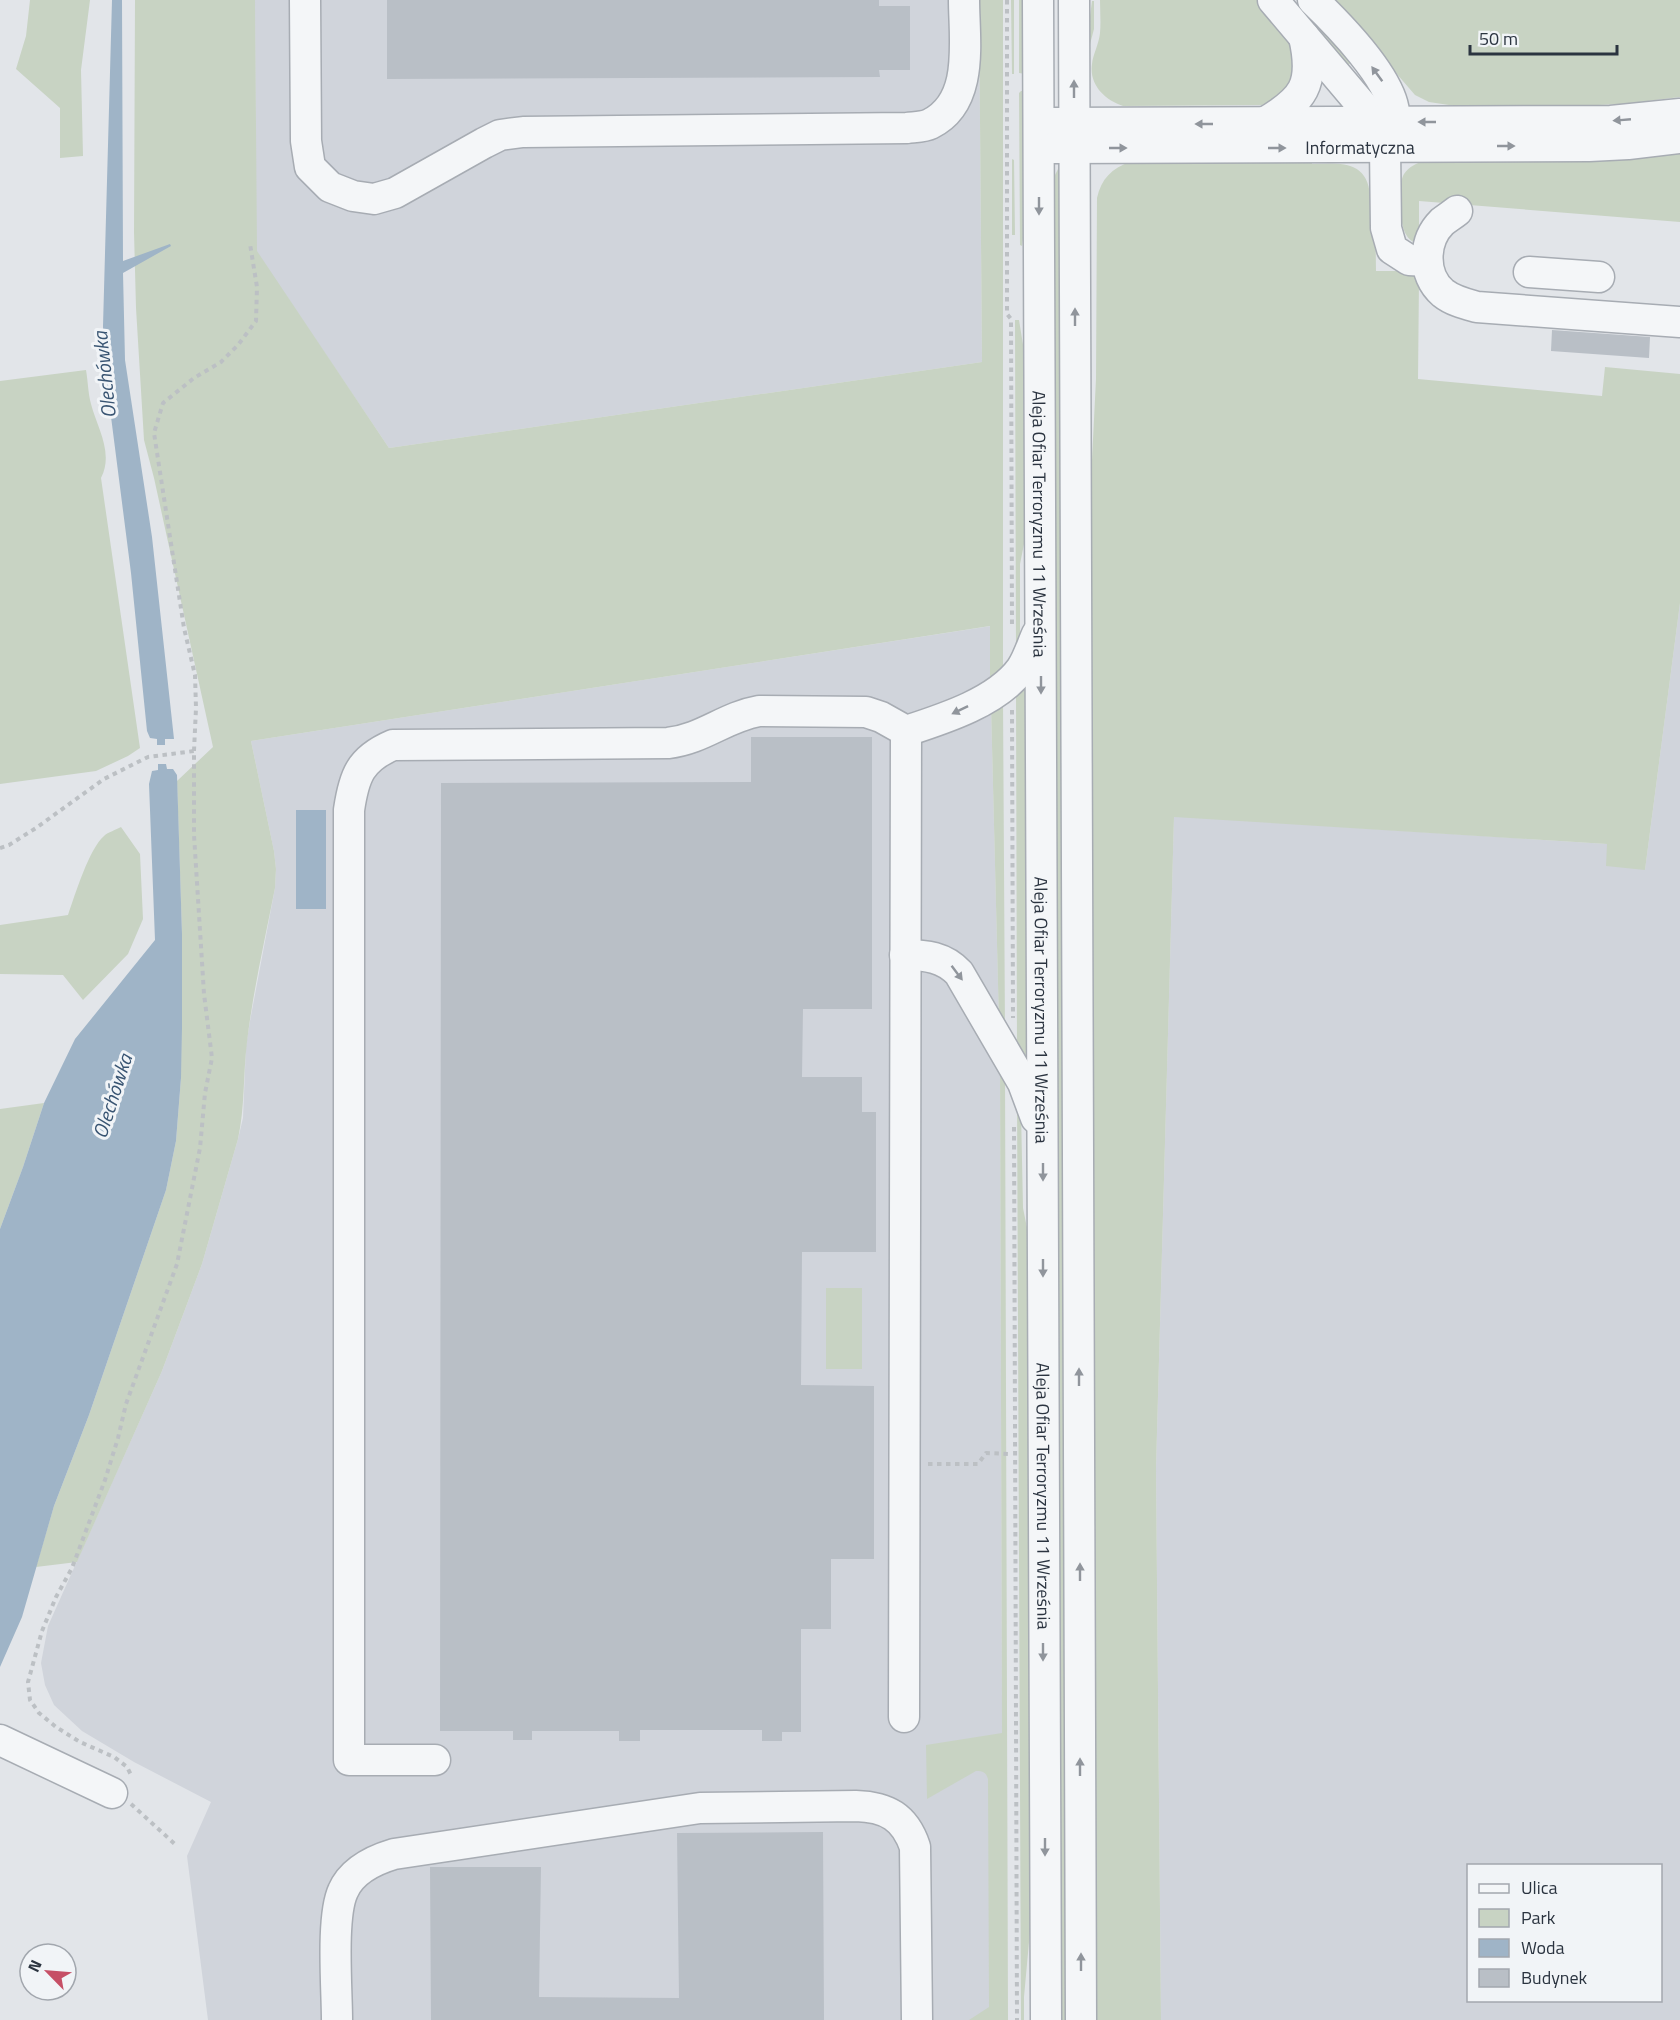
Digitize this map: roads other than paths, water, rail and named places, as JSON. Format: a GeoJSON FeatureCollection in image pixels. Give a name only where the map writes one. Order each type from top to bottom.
{"type":"FeatureCollection","features":[{"type":"Feature","properties":{"kind":"street"},"geometry":{"type":"LineString","coordinates":[[305,0],[306,141],[310,167],[330,187],[352,196],[374,199],[395,193],[500,135],[523,132],[907,128],[928,125],[953,106],[961,88],[964,67],[964,0]]}},
{"type":"Feature","properties":{"kind":"street","name":"Aleja Ofiar Terroryzmu 11 Września"},"geometry":{"type":"LineString","coordinates":[[1038,0],[1039,136],[1026,628],[1043,1135],[1046,2020]]}},
{"type":"Feature","properties":{"kind":"street","name":"Aleja Ofiar Terroryzmu 11 Września"},"geometry":{"type":"LineString","coordinates":[[1074,0],[1081,2020]]}},
{"type":"Feature","properties":{"kind":"street"},"geometry":{"type":"LineString","coordinates":[[1273,0],[1385,131]]}},
{"type":"Feature","properties":{"kind":"street"},"geometry":{"type":"LineString","coordinates":[[1313,0],[1381,78],[1390,97],[1394,112],[1385,131],[1386,228],[1392,249],[1409,260],[1427,261]]}},
{"type":"Feature","properties":{"kind":"street"},"geometry":{"type":"LineString","coordinates":[[1262,124],[1293,104],[1304,89],[1309,76],[1309,64],[1304,38]]}},
{"type":"Feature","properties":{"kind":"street","name":"Informatyczna"},"geometry":{"type":"LineString","coordinates":[[1039,136],[1385,131],[1611,121],[1680,114]]}},
{"type":"Feature","properties":{"kind":"street","name":"Informatyczna"},"geometry":{"type":"LineString","coordinates":[[1074,136],[1262,124],[1385,131],[1435,146],[1589,146],[1680,138]]}},
{"type":"Feature","properties":{"kind":"street"},"geometry":{"type":"LineString","coordinates":[[1457,211],[1441,223],[1430,241],[1427,261],[1431,279],[1443,293],[1458,302],[1478,307],[1680,322]]}},
{"type":"Feature","properties":{"kind":"street"},"geometry":{"type":"LineString","coordinates":[[1529,272],[1599,277]]}},
{"type":"Feature","properties":{"kind":"street"},"geometry":{"type":"LineString","coordinates":[[1561,313],[1564,275]]}},
{"type":"Feature","properties":{"kind":"street"},"geometry":{"type":"LineString","coordinates":[[435,1760],[349,1760],[349,810],[356,778],[364,763],[377,751],[393,745],[668,743],[685,741],[742,714],[759,711],[866,712],[881,717],[906,731],[946,717],[991,695],[1012,678],[1022,668],[1026,628]]}},
{"type":"Feature","properties":{"kind":"street"},"geometry":{"type":"LineString","coordinates":[[904,1717],[906,731]]}},
{"type":"Feature","properties":{"kind":"street"},"geometry":{"type":"LineString","coordinates":[[905,955],[936,957],[951,964],[959,973],[1023,1083],[1043,1135]]}},
{"type":"Feature","properties":{"kind":"street"},"geometry":{"type":"LineString","coordinates":[[0,1740],[112,1792]]}},
{"type":"Feature","properties":{"kind":"street"},"geometry":{"type":"LineString","coordinates":[[337,2020],[338,1908],[343,1890],[353,1877],[377,1859],[394,1854],[699,1808],[856,1806],[875,1807],[898,1819],[911,1836],[915,1847],[917,2020]]}},
{"type":"Feature","properties":{"kind":"water"},"geometry":{"type":"Polygon","coordinates":[[[112,0],[122,0],[123,261],[170,244],[171,246],[123,273],[125,360],[152,537],[174,739],[165,739],[165,745],[157,745],[157,739],[150,738],[147,731],[131,573],[104,362],[112,0]]]}},
{"type":"Feature","properties":{"kind":"water","name":"Olechówka"},"geometry":{"type":"Polygon","coordinates":[[[158,764],[166,764],[167,769],[173,769],[177,775],[182,934],[182,1028],[176,1141],[166,1190],[89,1415],[54,1506],[22,1617],[0,1667],[0,1229],[44,1103],[75,1039],[155,940],[149,784],[152,771],[158,770],[158,764]]]}},
{"type":"Feature","properties":{"kind":"water"},"geometry":{"type":"Polygon","coordinates":[[[296,810],[326,810],[326,909],[296,909],[296,810]]]}}]}
